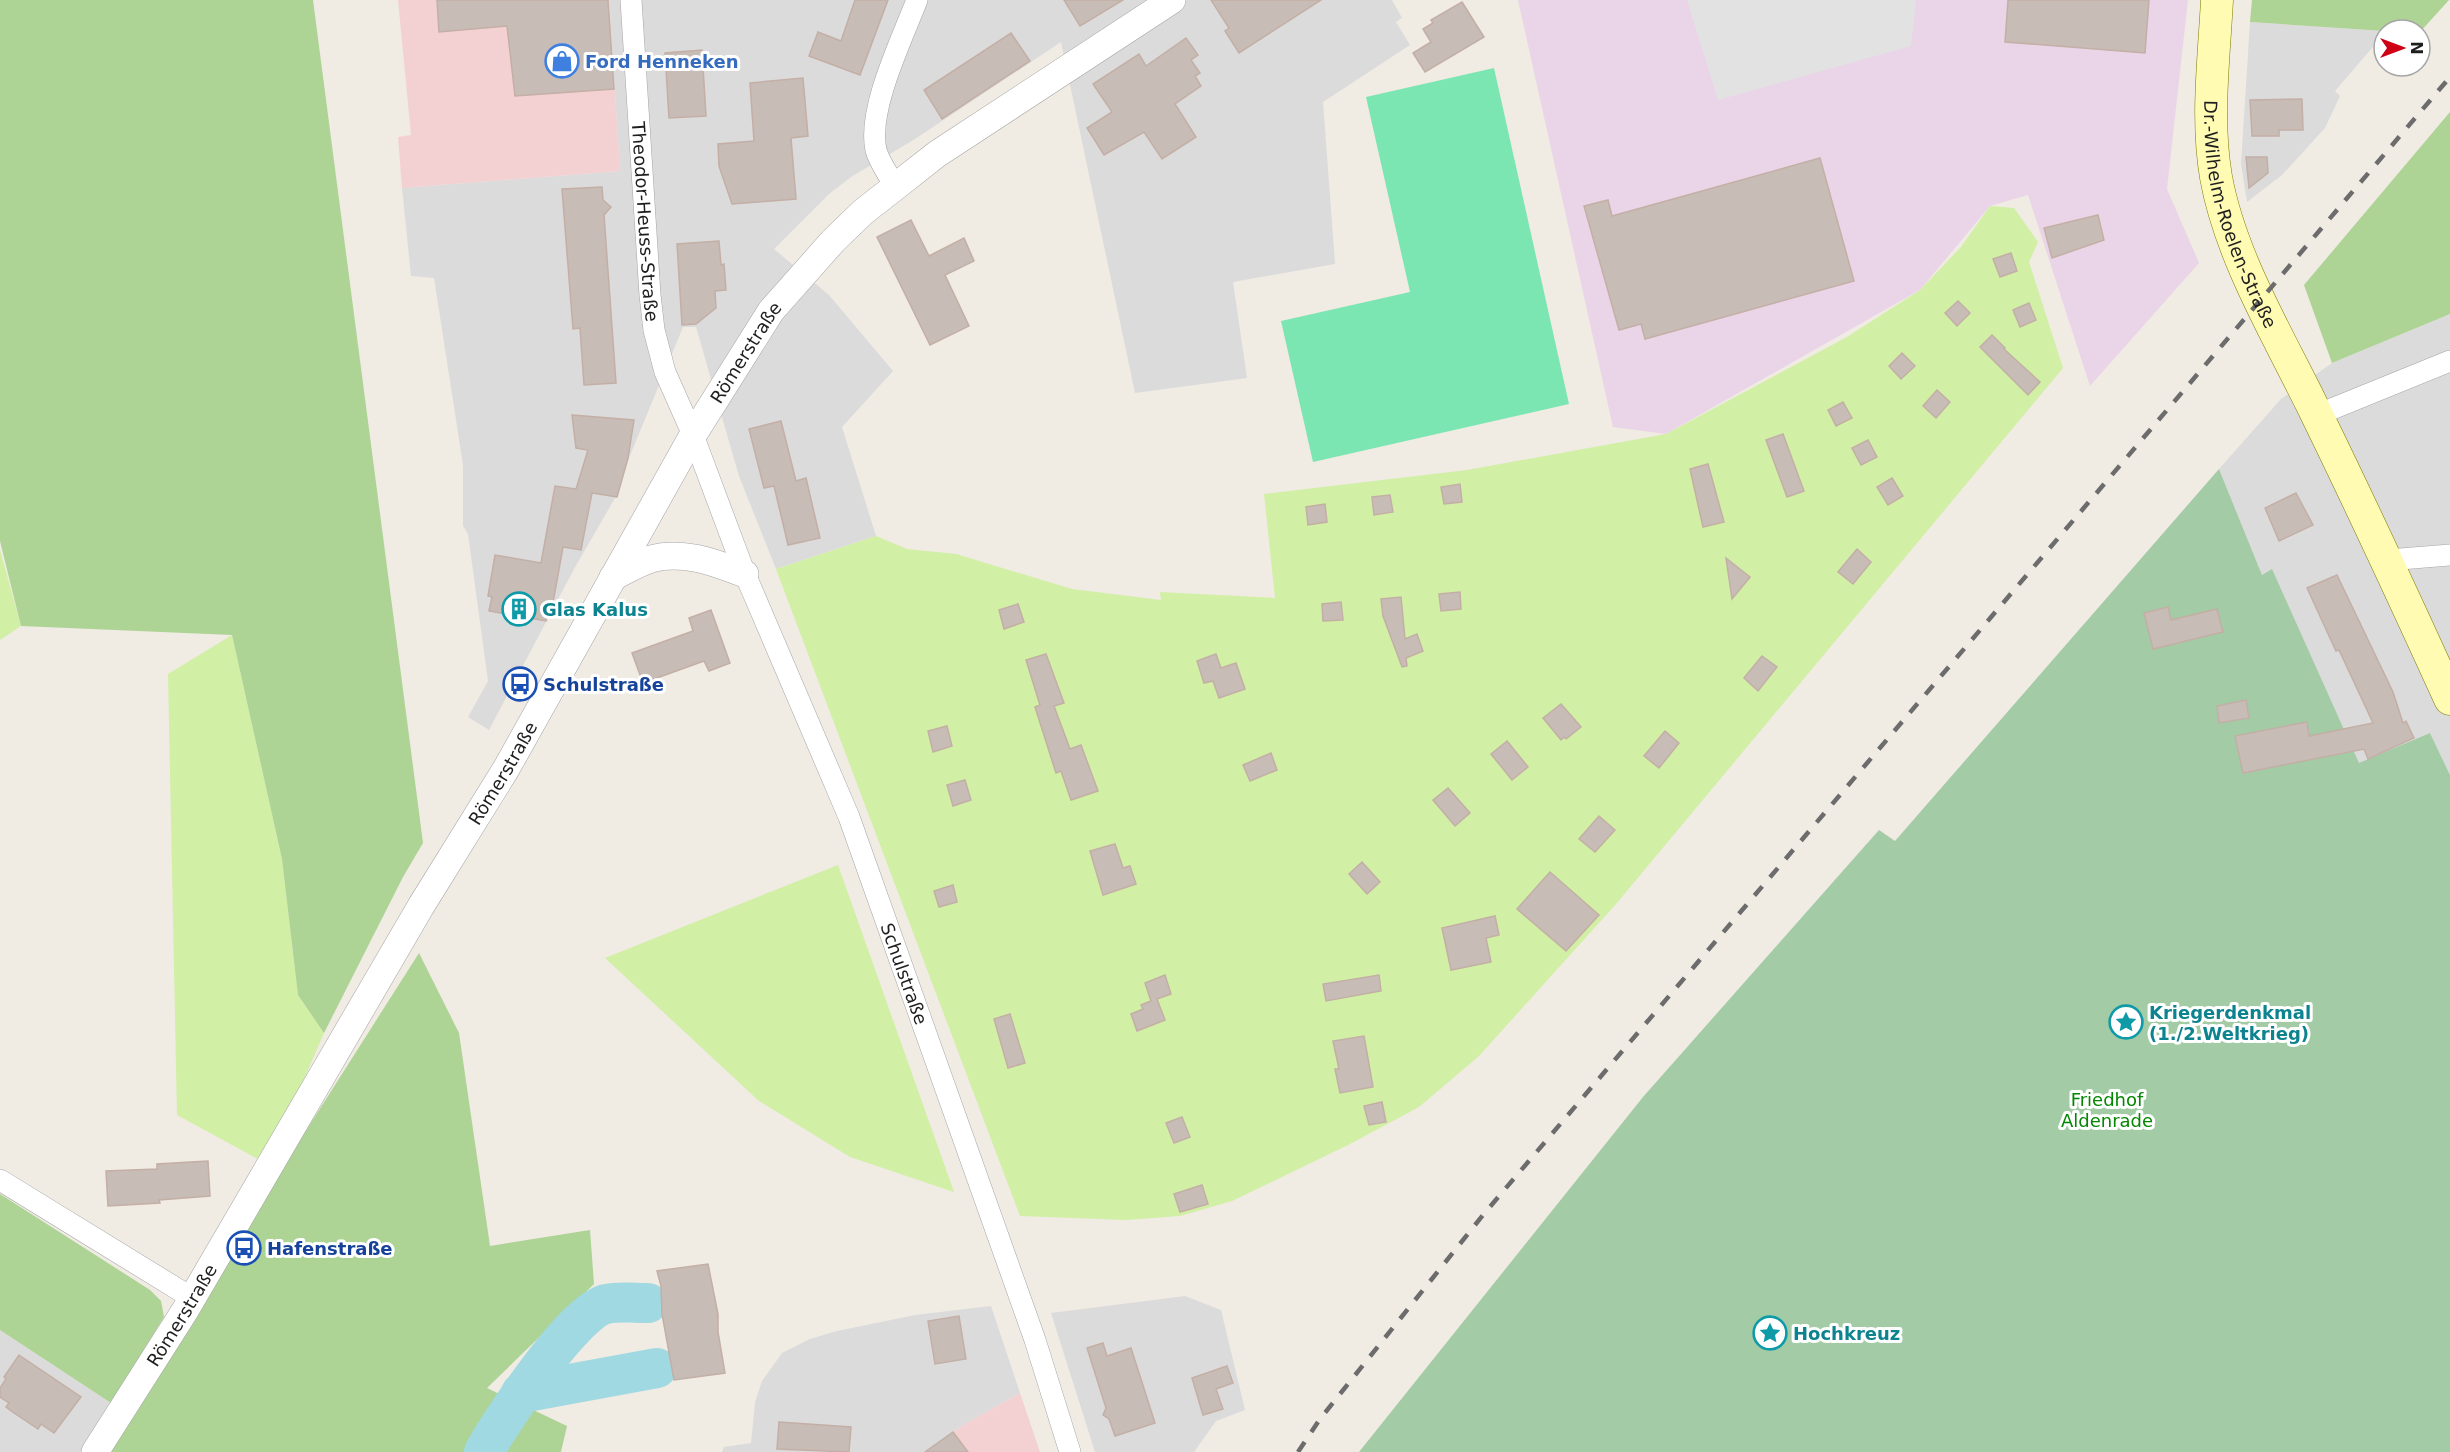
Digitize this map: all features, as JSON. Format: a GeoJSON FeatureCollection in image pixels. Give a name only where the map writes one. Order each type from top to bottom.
{"type":"FeatureCollection","features":[{"type":"Feature","properties":{"kind":"main road","name":"Dr.-Wilhelm-Roelen-Straße"},"geometry":{"type":"LineString","coordinates":[[2217,0],[2211,120],[2216,177],[2230,228],[2251,281],[2388,560],[2450,699]]}},
{"type":"Feature","properties":{"kind":"street","name":"Theodor-Heuss-Straße"},"geometry":{"type":"LineString","coordinates":[[631,0],[654,330],[665,372],[693,435]]}},
{"type":"Feature","properties":{"kind":"street"},"geometry":{"type":"LineString","coordinates":[[895,187],[876,152],[873,129],[876,108],[917,0]]}},
{"type":"Feature","properties":{"kind":"street","name":"Römerstraße"},"geometry":{"type":"LineString","coordinates":[[95,1452],[192,1298],[410,925],[506,770],[693,435],[771,311],[833,241],[863,212],[895,187],[938,154],[1173,0]]}},
{"type":"Feature","properties":{"kind":"street"},"geometry":{"type":"LineString","coordinates":[[2317,415],[2450,361]]}},
{"type":"Feature","properties":{"kind":"street","name":"Schulstraße"},"geometry":{"type":"LineString","coordinates":[[693,435],[746,574],[849,817],[1035,1340],[1070,1452]]}},
{"type":"Feature","properties":{"kind":"street"},"geometry":{"type":"LineString","coordinates":[[613,577],[650,559],[673,555],[692,557],[746,574]]}},
{"type":"Feature","properties":{"kind":"street"},"geometry":{"type":"LineString","coordinates":[[2388,560],[2450,555]]}},
{"type":"Feature","properties":{"kind":"street"},"geometry":{"type":"LineString","coordinates":[[0,1180],[192,1298]]}},
{"type":"Feature","properties":{"kind":"shaded area"},"geometry":{"type":"Polygon","coordinates":[[[398,0],[609,0],[620,171],[402,188],[398,137],[411,135],[398,0]]]}},
{"type":"Feature","properties":{"kind":"shaded area"},"geometry":{"type":"Polygon","coordinates":[[[609,0],[1392,0],[1402,18],[1396,22],[1410,45],[1323,102],[1335,264],[1233,282],[1247,378],[1135,393],[1061,42],[915,139],[851,177],[829,194],[774,249],[829,295],[893,371],[842,427],[876,536],[776,569],[739,476],[696,327],[683,327],[629,458],[617,498],[574,569],[489,730],[468,717],[488,681],[468,534],[463,526],[463,465],[434,278],[411,276],[402,188],[620,171],[609,0]]]}},
{"type":"Feature","properties":{"kind":"shaded area"},"geometry":{"type":"Polygon","coordinates":[[[1518,0],[2188,0],[2167,189],[2199,263],[2090,386],[2028,195],[1990,206],[1920,290],[1666,434],[1613,427],[1518,0]]]}},
{"type":"Feature","properties":{"kind":"shaded area"},"geometry":{"type":"Polygon","coordinates":[[[1687,0],[1916,0],[1911,46],[1718,100],[1687,0]]]}},
{"type":"Feature","properties":{"kind":"shaded area"},"geometry":{"type":"Polygon","coordinates":[[[2250,22],[2372,30],[2372,48],[2335,91],[2340,96],[2325,128],[2282,175],[2247,202],[2241,164],[2250,22]]]}},
{"type":"Feature","properties":{"kind":"shaded area"},"geometry":{"type":"Polygon","coordinates":[[[2450,314],[2450,775],[2430,733],[2359,764],[2272,570],[2262,575],[2219,469],[2281,399],[2332,363],[2450,314]]]}},
{"type":"Feature","properties":{"kind":"shaded area"},"geometry":{"type":"Polygon","coordinates":[[[1185,1296],[1221,1310],[1245,1410],[1216,1421],[1194,1452],[1095,1452],[1051,1313],[1185,1296]]]}},
{"type":"Feature","properties":{"kind":"shaded area"},"geometry":{"type":"Polygon","coordinates":[[[991,1306],[1020,1393],[965,1424],[924,1452],[722,1452],[724,1447],[751,1443],[755,1402],[762,1381],[782,1353],[810,1339],[837,1331],[915,1315],[991,1306]]]}},
{"type":"Feature","properties":{"kind":"shaded area"},"geometry":{"type":"Polygon","coordinates":[[[0,1330],[111,1403],[82,1452],[0,1452],[0,1330]]]}},
{"type":"Feature","properties":{"kind":"shaded area"},"geometry":{"type":"Polygon","coordinates":[[[1020,1393],[1040,1452],[924,1452],[965,1424],[1020,1393]]]}},
{"type":"Feature","properties":{"kind":"green space"},"geometry":{"type":"Polygon","coordinates":[[[0,0],[313,0],[423,843],[403,877],[324,1033],[298,995],[282,859],[232,635],[21,626],[0,541],[0,0]]]}},
{"type":"Feature","properties":{"kind":"green space"},"geometry":{"type":"Polygon","coordinates":[[[2252,0],[2449,0],[2432,19],[2372,18],[2372,30],[2250,22],[2252,0]]]}},
{"type":"Feature","properties":{"kind":"green space"},"geometry":{"type":"Polygon","coordinates":[[[1494,68],[1569,404],[1313,462],[1281,321],[1410,292],[1366,97],[1494,68]]]}},
{"type":"Feature","properties":{"kind":"green space"},"geometry":{"type":"Polygon","coordinates":[[[2450,112],[2450,314],[2332,363],[2304,285],[2450,112]]]}},
{"type":"Feature","properties":{"kind":"green space"},"geometry":{"type":"Polygon","coordinates":[[[1990,206],[2014,208],[2038,242],[2029,262],[2063,368],[1616,904],[1479,1056],[1419,1107],[1348,1145],[1232,1201],[1180,1216],[1126,1220],[1020,1216],[776,569],[876,536],[907,549],[956,554],[1072,589],[1161,600],[1160,592],[1275,598],[1264,494],[1467,470],[1666,434],[1847,337],[1920,290],[1961,247],[1990,206]]]}},
{"type":"Feature","properties":{"kind":"green space","name":"Friedhof Aldenrade"},"geometry":{"type":"Polygon","coordinates":[[[2219,469],[2262,575],[2272,569],[2359,763],[2430,733],[2450,775],[2450,1452],[1359,1452],[1643,1097],[1879,830],[1895,841],[2219,469]]]}},
{"type":"Feature","properties":{"kind":"green space"},"geometry":{"type":"Polygon","coordinates":[[[0,550],[21,626],[0,640],[0,550]]]}},
{"type":"Feature","properties":{"kind":"green space"},"geometry":{"type":"Polygon","coordinates":[[[232,635],[282,859],[298,995],[324,1033],[267,1164],[177,1115],[168,674],[232,635]]]}},
{"type":"Feature","properties":{"kind":"green space"},"geometry":{"type":"Polygon","coordinates":[[[838,865],[954,1192],[850,1157],[759,1101],[605,958],[838,865]]]}},
{"type":"Feature","properties":{"kind":"green space"},"geometry":{"type":"Polygon","coordinates":[[[419,953],[459,1033],[490,1246],[590,1230],[594,1284],[487,1388],[567,1426],[561,1452],[107,1452],[195,1305],[419,953]]]}},
{"type":"Feature","properties":{"kind":"green space"},"geometry":{"type":"Polygon","coordinates":[[[0,1194],[150,1290],[161,1301],[164,1317],[111,1403],[0,1330],[0,1194]]]}},
{"type":"Feature","properties":{"kind":"building","name":"Ford Henneken"},"geometry":{"type":"Polygon","coordinates":[[[437,0],[608,0],[614,89],[515,96],[507,26],[439,32],[437,0]]]}},
{"type":"Feature","properties":{"kind":"building"},"geometry":{"type":"Polygon","coordinates":[[[855,0],[888,0],[860,75],[809,56],[818,32],[841,41],[855,0]]]}},
{"type":"Feature","properties":{"kind":"building"},"geometry":{"type":"Polygon","coordinates":[[[1064,0],[1123,0],[1080,26],[1064,0]]]}},
{"type":"Feature","properties":{"kind":"building"},"geometry":{"type":"Polygon","coordinates":[[[1211,0],[1321,0],[1239,53],[1225,31],[1229,28],[1211,0]]]}},
{"type":"Feature","properties":{"kind":"building"},"geometry":{"type":"Polygon","coordinates":[[[2008,0],[2149,0],[2145,53],[2005,42],[2008,0]]]}},
{"type":"Feature","properties":{"kind":"building"},"geometry":{"type":"Polygon","coordinates":[[[1462,2],[1484,37],[1425,72],[1413,53],[1431,42],[1423,29],[1433,23],[1431,20],[1462,2]]]}},
{"type":"Feature","properties":{"kind":"building"},"geometry":{"type":"Polygon","coordinates":[[[1011,33],[1030,61],[942,119],[924,90],[1011,33]]]}},
{"type":"Feature","properties":{"kind":"building"},"geometry":{"type":"Polygon","coordinates":[[[1186,38],[1198,55],[1191,60],[1200,73],[1195,76],[1201,86],[1175,104],[1196,137],[1162,159],[1144,132],[1104,155],[1087,128],[1112,112],[1093,84],[1139,54],[1146,66],[1186,38]]]}},
{"type":"Feature","properties":{"kind":"building"},"geometry":{"type":"Polygon","coordinates":[[[702,50],[706,116],[669,118],[665,53],[702,50]]]}},
{"type":"Feature","properties":{"kind":"building"},"geometry":{"type":"Polygon","coordinates":[[[803,78],[808,136],[791,138],[796,199],[732,204],[719,166],[718,144],[754,141],[750,83],[803,78]]]}},
{"type":"Feature","properties":{"kind":"building"},"geometry":{"type":"Polygon","coordinates":[[[2302,99],[2303,130],[2279,130],[2279,136],[2252,136],[2250,100],[2302,99]]]}},
{"type":"Feature","properties":{"kind":"building"},"geometry":{"type":"Polygon","coordinates":[[[2246,157],[2267,157],[2268,173],[2249,188],[2246,157]]]}},
{"type":"Feature","properties":{"kind":"building"},"geometry":{"type":"Polygon","coordinates":[[[1820,158],[1854,281],[1645,339],[1641,324],[1619,330],[1584,206],[1608,200],[1612,216],[1820,158]]]}},
{"type":"Feature","properties":{"kind":"building"},"geometry":{"type":"Polygon","coordinates":[[[602,187],[603,200],[611,207],[604,215],[616,383],[584,385],[580,328],[573,329],[562,189],[602,187]]]}},
{"type":"Feature","properties":{"kind":"building"},"geometry":{"type":"Polygon","coordinates":[[[2098,215],[2104,240],[2052,258],[2044,228],[2098,215]]]}},
{"type":"Feature","properties":{"kind":"building"},"geometry":{"type":"Polygon","coordinates":[[[911,220],[929,256],[964,238],[974,261],[945,275],[969,326],[930,345],[877,237],[911,220]]]}},
{"type":"Feature","properties":{"kind":"building"},"geometry":{"type":"Polygon","coordinates":[[[719,241],[726,290],[715,291],[716,308],[696,324],[682,325],[677,244],[719,241]]]}},
{"type":"Feature","properties":{"kind":"building"},"geometry":{"type":"Polygon","coordinates":[[[2011,253],[2017,271],[2000,277],[1993,259],[2011,253]]]}},
{"type":"Feature","properties":{"kind":"building"},"geometry":{"type":"Polygon","coordinates":[[[1958,301],[1970,313],[1957,326],[1945,313],[1958,301]]]}},
{"type":"Feature","properties":{"kind":"building"},"geometry":{"type":"Polygon","coordinates":[[[2029,303],[2036,320],[2020,327],[2013,310],[2029,303]]]}},
{"type":"Feature","properties":{"kind":"building"},"geometry":{"type":"Polygon","coordinates":[[[1992,335],[2040,382],[2028,395],[1980,347],[1992,335]]]}},
{"type":"Feature","properties":{"kind":"building"},"geometry":{"type":"Polygon","coordinates":[[[1902,353],[1915,366],[1901,379],[1889,366],[1902,353]]]}},
{"type":"Feature","properties":{"kind":"building"},"geometry":{"type":"Polygon","coordinates":[[[1937,390],[1950,402],[1936,418],[1923,406],[1937,390]]]}},
{"type":"Feature","properties":{"kind":"building"},"geometry":{"type":"Polygon","coordinates":[[[1843,402],[1852,418],[1836,426],[1828,410],[1843,402]]]}},
{"type":"Feature","properties":{"kind":"building"},"geometry":{"type":"Polygon","coordinates":[[[572,415],[634,420],[628,458],[617,497],[592,493],[581,550],[563,547],[552,608],[549,607],[546,621],[489,611],[492,597],[488,596],[495,555],[541,563],[555,486],[576,489],[588,450],[576,448],[572,415]]]}},
{"type":"Feature","properties":{"kind":"building"},"geometry":{"type":"Polygon","coordinates":[[[781,421],[796,481],[806,478],[820,538],[788,545],[774,486],[764,488],[749,429],[781,421]]]}},
{"type":"Feature","properties":{"kind":"building"},"geometry":{"type":"Polygon","coordinates":[[[1783,434],[1804,491],[1787,497],[1766,440],[1783,434]]]}},
{"type":"Feature","properties":{"kind":"building"},"geometry":{"type":"Polygon","coordinates":[[[1868,440],[1877,457],[1861,465],[1852,448],[1868,440]]]}},
{"type":"Feature","properties":{"kind":"building"},"geometry":{"type":"Polygon","coordinates":[[[1708,464],[1724,522],[1703,527],[1690,469],[1708,464]]]}},
{"type":"Feature","properties":{"kind":"building"},"geometry":{"type":"Polygon","coordinates":[[[1892,478],[1903,496],[1888,505],[1877,487],[1892,478]]]}},
{"type":"Feature","properties":{"kind":"building"},"geometry":{"type":"Polygon","coordinates":[[[1460,484],[1462,502],[1444,504],[1441,487],[1460,484]]]}},
{"type":"Feature","properties":{"kind":"building"},"geometry":{"type":"Polygon","coordinates":[[[2296,493],[2313,525],[2279,541],[2265,508],[2296,493]]]}},
{"type":"Feature","properties":{"kind":"building"},"geometry":{"type":"Polygon","coordinates":[[[1390,495],[1393,512],[1374,515],[1372,497],[1390,495]]]}},
{"type":"Feature","properties":{"kind":"building"},"geometry":{"type":"Polygon","coordinates":[[[1325,504],[1327,522],[1308,525],[1306,507],[1325,504]]]}},
{"type":"Feature","properties":{"kind":"building"},"geometry":{"type":"Polygon","coordinates":[[[1857,549],[1871,562],[1853,584],[1838,572],[1857,549]]]}},
{"type":"Feature","properties":{"kind":"building"},"geometry":{"type":"Polygon","coordinates":[[[1726,558],[1750,577],[1732,599],[1726,558]]]}},
{"type":"Feature","properties":{"kind":"building"},"geometry":{"type":"Polygon","coordinates":[[[2337,575],[2393,692],[2403,723],[2406,721],[2414,738],[2368,759],[2364,749],[2243,773],[2235,736],[2307,722],[2309,736],[2373,723],[2307,588],[2337,575]]]}},
{"type":"Feature","properties":{"kind":"building"},"geometry":{"type":"Polygon","coordinates":[[[1460,592],[1461,609],[1441,611],[1439,594],[1460,592]]]}},
{"type":"Feature","properties":{"kind":"building"},"geometry":{"type":"Polygon","coordinates":[[[1401,597],[1405,639],[1417,634],[1423,651],[1406,658],[1407,666],[1402,667],[1383,616],[1381,599],[1401,597]]]}},
{"type":"Feature","properties":{"kind":"building"},"geometry":{"type":"Polygon","coordinates":[[[1341,602],[1343,620],[1323,621],[1322,604],[1341,602]]]}},
{"type":"Feature","properties":{"kind":"building"},"geometry":{"type":"Polygon","coordinates":[[[1018,604],[1024,622],[1004,629],[999,610],[1018,604]]]}},
{"type":"Feature","properties":{"kind":"building"},"geometry":{"type":"Polygon","coordinates":[[[2168,607],[2171,620],[2217,609],[2223,632],[2153,649],[2144,613],[2168,607]]]}},
{"type":"Feature","properties":{"kind":"building"},"geometry":{"type":"Polygon","coordinates":[[[711,610],[730,663],[709,671],[704,661],[643,683],[632,653],[693,631],[689,618],[711,610]]]}},
{"type":"Feature","properties":{"kind":"building"},"geometry":{"type":"Polygon","coordinates":[[[1046,654],[1064,703],[1054,706],[1070,749],[1081,745],[1098,791],[1071,800],[1061,771],[1056,773],[1035,707],[1040,705],[1026,660],[1046,654]]]}},
{"type":"Feature","properties":{"kind":"building"},"geometry":{"type":"Polygon","coordinates":[[[1216,654],[1221,668],[1236,663],[1245,689],[1219,698],[1213,681],[1204,683],[1197,661],[1216,654]]]}},
{"type":"Feature","properties":{"kind":"building"},"geometry":{"type":"Polygon","coordinates":[[[1762,656],[1777,667],[1758,691],[1744,678],[1762,656]]]}},
{"type":"Feature","properties":{"kind":"building"},"geometry":{"type":"Polygon","coordinates":[[[2246,700],[2249,718],[2219,723],[2217,706],[2246,700]]]}},
{"type":"Feature","properties":{"kind":"building"},"geometry":{"type":"Polygon","coordinates":[[[1561,704],[1581,727],[1566,739],[1564,737],[1561,740],[1543,718],[1561,704]]]}},
{"type":"Feature","properties":{"kind":"building"},"geometry":{"type":"Polygon","coordinates":[[[947,726],[952,746],[933,752],[928,731],[947,726]]]}},
{"type":"Feature","properties":{"kind":"building"},"geometry":{"type":"Polygon","coordinates":[[[1665,731],[1679,743],[1659,768],[1644,756],[1665,731]]]}},
{"type":"Feature","properties":{"kind":"building"},"geometry":{"type":"Polygon","coordinates":[[[1507,741],[1528,767],[1512,780],[1491,754],[1507,741]]]}},
{"type":"Feature","properties":{"kind":"building"},"geometry":{"type":"Polygon","coordinates":[[[1271,753],[1277,770],[1250,781],[1243,765],[1271,753]]]}},
{"type":"Feature","properties":{"kind":"building"},"geometry":{"type":"Polygon","coordinates":[[[965,780],[971,800],[953,806],[947,785],[965,780]]]}},
{"type":"Feature","properties":{"kind":"building"},"geometry":{"type":"Polygon","coordinates":[[[1448,788],[1470,813],[1455,826],[1433,800],[1448,788]]]}},
{"type":"Feature","properties":{"kind":"building"},"geometry":{"type":"Polygon","coordinates":[[[1599,816],[1615,830],[1595,852],[1579,839],[1599,816]]]}},
{"type":"Feature","properties":{"kind":"building"},"geometry":{"type":"Polygon","coordinates":[[[1115,844],[1123,868],[1130,866],[1136,884],[1103,895],[1090,851],[1115,844]]]}},
{"type":"Feature","properties":{"kind":"building"},"geometry":{"type":"Polygon","coordinates":[[[1362,862],[1380,882],[1367,894],[1349,874],[1362,862]]]}},
{"type":"Feature","properties":{"kind":"building"},"geometry":{"type":"Polygon","coordinates":[[[1550,872],[1599,915],[1566,951],[1517,909],[1550,872]]]}},
{"type":"Feature","properties":{"kind":"building"},"geometry":{"type":"Polygon","coordinates":[[[953,885],[957,902],[939,907],[934,891],[953,885]]]}},
{"type":"Feature","properties":{"kind":"building"},"geometry":{"type":"Polygon","coordinates":[[[1495,916],[1499,935],[1486,938],[1491,962],[1451,970],[1442,928],[1495,916]]]}},
{"type":"Feature","properties":{"kind":"building"},"geometry":{"type":"Polygon","coordinates":[[[1165,975],[1171,994],[1157,999],[1165,1020],[1137,1031],[1131,1014],[1143,1009],[1141,1005],[1151,1001],[1145,983],[1165,975]]]}},
{"type":"Feature","properties":{"kind":"building"},"geometry":{"type":"Polygon","coordinates":[[[1379,975],[1381,991],[1326,1001],[1323,984],[1379,975]]]}},
{"type":"Feature","properties":{"kind":"building"},"geometry":{"type":"Polygon","coordinates":[[[1010,1014],[1025,1063],[1008,1068],[994,1019],[1010,1014]]]}},
{"type":"Feature","properties":{"kind":"building"},"geometry":{"type":"Polygon","coordinates":[[[1364,1036],[1373,1087],[1340,1093],[1335,1069],[1339,1069],[1333,1041],[1364,1036]]]}},
{"type":"Feature","properties":{"kind":"building"},"geometry":{"type":"Polygon","coordinates":[[[1382,1102],[1386,1122],[1369,1125],[1364,1106],[1382,1102]]]}},
{"type":"Feature","properties":{"kind":"building"},"geometry":{"type":"Polygon","coordinates":[[[1182,1117],[1190,1137],[1174,1143],[1166,1123],[1182,1117]]]}},
{"type":"Feature","properties":{"kind":"building"},"geometry":{"type":"Polygon","coordinates":[[[208,1161],[210,1196],[159,1200],[160,1203],[108,1206],[106,1171],[157,1169],[157,1164],[208,1161]]]}},
{"type":"Feature","properties":{"kind":"building"},"geometry":{"type":"Polygon","coordinates":[[[1202,1185],[1208,1204],[1180,1212],[1174,1194],[1202,1185]]]}},
{"type":"Feature","properties":{"kind":"building"},"geometry":{"type":"Polygon","coordinates":[[[708,1264],[718,1314],[718,1332],[725,1373],[674,1380],[657,1271],[708,1264]]]}},
{"type":"Feature","properties":{"kind":"building"},"geometry":{"type":"Polygon","coordinates":[[[959,1316],[966,1359],[935,1364],[928,1321],[959,1316]]]}},
{"type":"Feature","properties":{"kind":"building"},"geometry":{"type":"Polygon","coordinates":[[[1103,1343],[1107,1356],[1131,1348],[1155,1423],[1115,1436],[1109,1419],[1103,1415],[1106,1408],[1087,1348],[1103,1343]]]}},
{"type":"Feature","properties":{"kind":"building"},"geometry":{"type":"Polygon","coordinates":[[[19,1355],[81,1397],[54,1433],[41,1424],[38,1429],[14,1413],[6,1407],[9,1403],[0,1397],[0,1388],[6,1379],[4,1377],[19,1355]]]}},
{"type":"Feature","properties":{"kind":"building"},"geometry":{"type":"Polygon","coordinates":[[[1227,1366],[1233,1383],[1216,1389],[1223,1409],[1203,1415],[1192,1378],[1227,1366]]]}},
{"type":"Feature","properties":{"kind":"building"},"geometry":{"type":"Polygon","coordinates":[[[779,1422],[851,1427],[849,1452],[777,1449],[779,1422]]]}},
{"type":"Feature","properties":{"kind":"building"},"geometry":{"type":"Polygon","coordinates":[[[953,1432],[968,1452],[925,1452],[953,1432]]]}},
{"type":"Feature","properties":{"kind":"waterway"},"geometry":{"type":"LineString","coordinates":[[484,1452],[539,1369],[592,1311],[606,1304],[648,1303]]}},
{"type":"Feature","properties":{"kind":"waterway"},"geometry":{"type":"LineString","coordinates":[[521,1393],[657,1368]]}},
{"type":"Feature","properties":{"kind":"railway"},"geometry":{"type":"LineString","coordinates":[[1298,1452],[1320,1419],[1483,1215],[2450,77]]}},
{"type":"Feature","properties":{"kind":"place","name":"Ford Henneken"},"geometry":{"type":"Point","coordinates":[562,61]}},
{"type":"Feature","properties":{"kind":"place","name":"Glas Kalus"},"geometry":{"type":"Point","coordinates":[519,609]}},
{"type":"Feature","properties":{"kind":"place","name":"Schulstraße"},"geometry":{"type":"Point","coordinates":[520,684]}},
{"type":"Feature","properties":{"kind":"place","name":"Kriegerdenkmal (1./2.Weltkrieg)"},"geometry":{"type":"Point","coordinates":[2126,1022]}},
{"type":"Feature","properties":{"kind":"place","name":"Hafenstraße"},"geometry":{"type":"Point","coordinates":[244,1248]}},
{"type":"Feature","properties":{"kind":"place","name":"Hochkreuz"},"geometry":{"type":"Point","coordinates":[1770,1333]}}]}
